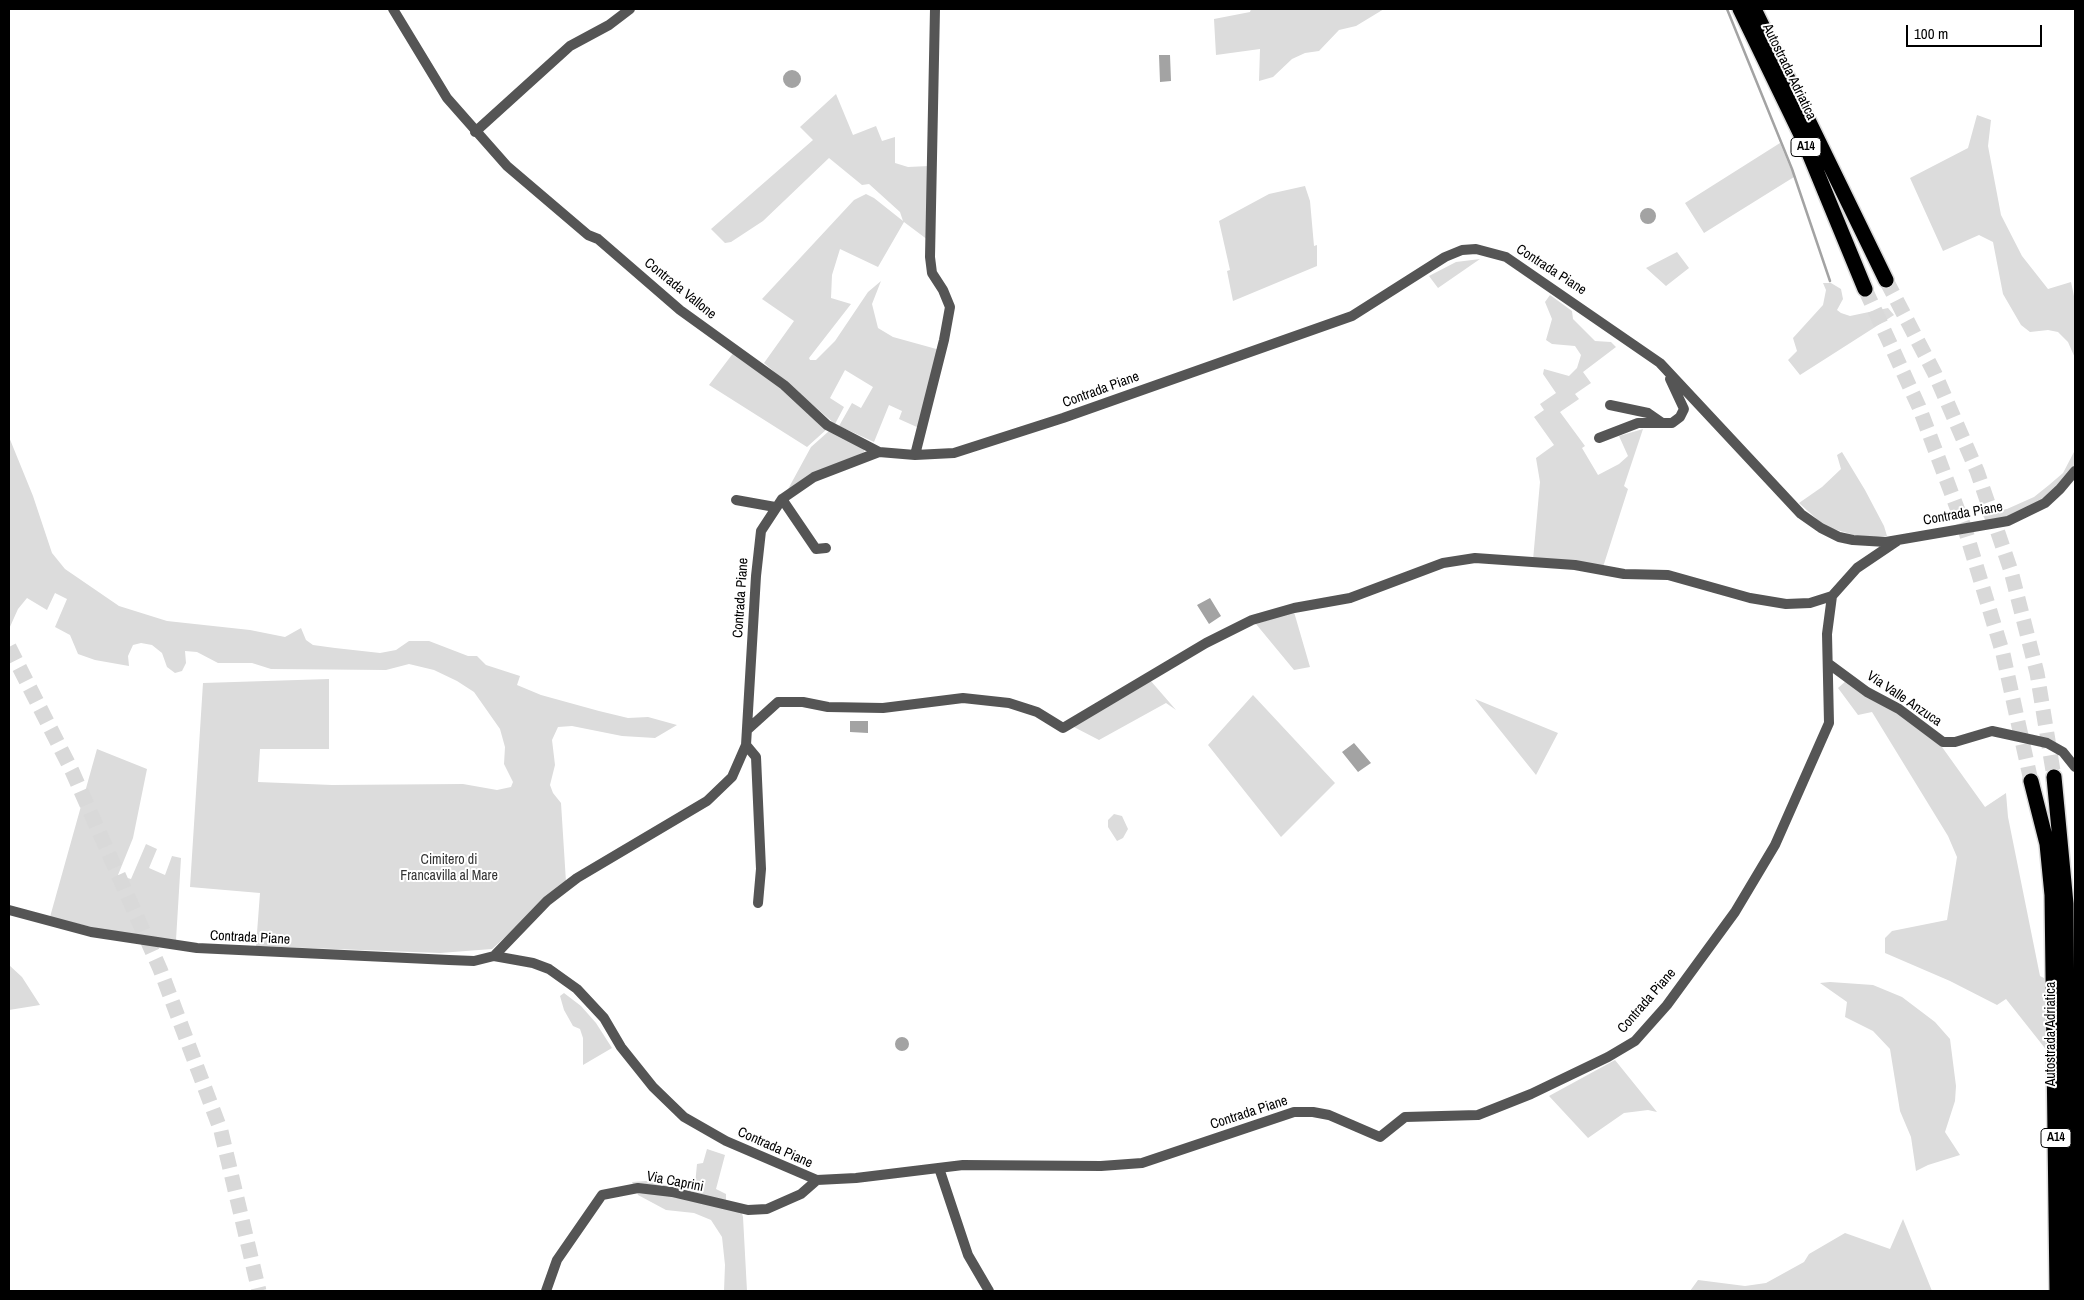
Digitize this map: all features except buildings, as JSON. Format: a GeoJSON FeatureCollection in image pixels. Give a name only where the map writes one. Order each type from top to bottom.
{"type":"FeatureCollection","features":[{"type":"Feature","properties":{"kind":"highway","name":"Autostrada Adriatica"},"geometry":{"type":"LineString","coordinates":[[1740,9],[1804,142],[1866,289]]}},
{"type":"Feature","properties":{"kind":"highway","name":"Autostrada Adriatica"},"geometry":{"type":"LineString","coordinates":[[1754,9],[1886,280]]}},
{"type":"Feature","properties":{"kind":"highway","name":"Autostrada Adriatica"},"geometry":{"type":"LineString","coordinates":[[2054,777],[2066,904],[2060,987],[2057,1291]]}},
{"type":"Feature","properties":{"kind":"highway","name":"Autostrada Adriatica"},"geometry":{"type":"LineString","coordinates":[[2031,781],[2047,844],[2060,987],[2069,1291]]}},
{"type":"Feature","properties":{"kind":"street","name":"Contrada Vallone"},"geometry":{"type":"LineString","coordinates":[[393,9],[447,98],[507,166],[588,235],[598,239],[680,310],[784,385],[827,425],[879,452]]}},
{"type":"Feature","properties":{"kind":"street"},"geometry":{"type":"LineString","coordinates":[[475,132],[570,46],[609,25],[630,9]]}},
{"type":"Feature","properties":{"kind":"street"},"geometry":{"type":"LineString","coordinates":[[915,455],[944,340],[950,307],[943,290],[932,273],[930,257],[935,9]]}},
{"type":"Feature","properties":{"kind":"street","name":"Contrada Piane"},"geometry":{"type":"LineString","coordinates":[[494,956],[547,901],[577,878],[707,801],[732,777],[746,745],[760,530],[778,503],[814,477],[879,452],[915,455],[954,454],[1063,418],[1352,316],[1444,257],[1462,250],[1476,250],[1506,257],[1660,363],[1807,518],[1830,533],[1853,540],[1873,543],[1997,524],[2018,518],[2045,503],[2075,471]]}},
{"type":"Feature","properties":{"kind":"street"},"geometry":{"type":"LineString","coordinates":[[1600,438],[1638,422],[1672,423],[1680,417],[1684,409],[1680,396],[1660,363]]}},
{"type":"Feature","properties":{"kind":"street"},"geometry":{"type":"LineString","coordinates":[[1610,405],[1648,413],[1661,422]]}},
{"type":"Feature","properties":{"kind":"street"},"geometry":{"type":"LineString","coordinates":[[736,500],[778,503],[816,550],[826,548]]}},
{"type":"Feature","properties":{"kind":"street","name":"Contrada Piane"},"geometry":{"type":"LineString","coordinates":[[9,910],[91,932],[197,948],[449,960],[474,960],[494,956],[533,963],[549,969],[577,988],[604,1018],[621,1046],[652,1087],[684,1117],[726,1141],[817,1180],[856,1178],[963,1165],[1101,1166],[1142,1163],[1294,1112],[1313,1112],[1329,1115],[1380,1137],[1405,1117],[1478,1115],[1531,1094],[1608,1057],[1635,1041],[1668,1002],[1735,912],[1775,845],[1829,723],[1827,634],[1832,596],[1857,568],[1897,540]]}},
{"type":"Feature","properties":{"kind":"street"},"geometry":{"type":"LineString","coordinates":[[747,730],[778,702],[803,702],[828,708],[883,708],[963,698],[1009,703],[1037,712],[1063,728],[1206,644],[1252,620],[1294,608],[1350,598],[1443,563],[1475,558],[1575,565],[1624,574],[1668,576],[1750,598],[1786,604],[1810,603],[1832,596]]}},
{"type":"Feature","properties":{"kind":"street","name":"Via Valle Anzuca"},"geometry":{"type":"LineString","coordinates":[[1829,664],[1867,692],[1898,710],[1943,742],[1956,742],[1992,731],[2047,742],[2063,752],[2075,767]]}},
{"type":"Feature","properties":{"kind":"street"},"geometry":{"type":"LineString","coordinates":[[746,745],[756,757],[761,869],[758,903]]}},
{"type":"Feature","properties":{"kind":"street"},"geometry":{"type":"LineString","coordinates":[[939,1168],[968,1255],[989,1291]]}},
{"type":"Feature","properties":{"kind":"street","name":"Via Caprini"},"geometry":{"type":"LineString","coordinates":[[546,1291],[557,1260],[602,1194],[638,1188],[672,1192],[741,1208],[767,1209],[801,1194],[817,1180]]}},
{"type":"Feature","properties":{"kind":"green space"},"geometry":{"type":"Polygon","coordinates":[[[1251,9],[1384,9],[1356,26],[1339,30],[1319,51],[1305,53],[1292,59],[1273,77],[1259,81],[1260,49],[1216,55],[1214,19],[1250,12],[1251,9]]]}},
{"type":"Feature","properties":{"kind":"green space"},"geometry":{"type":"Polygon","coordinates":[[[836,94],[853,135],[876,126],[882,141],[895,137],[895,163],[908,167],[929,166],[928,240],[904,222],[878,267],[840,249],[832,275],[831,298],[851,304],[809,358],[810,360],[816,360],[835,341],[868,292],[881,281],[872,304],[878,328],[893,337],[940,350],[919,428],[899,419],[902,411],[889,405],[874,442],[839,426],[852,403],[861,408],[873,387],[845,370],[830,398],[844,407],[835,424],[764,363],[794,321],[762,299],[854,200],[866,194],[903,221],[900,212],[869,184],[862,185],[829,158],[763,221],[731,242],[725,243],[711,229],[813,140],[800,127],[836,94]]]}},
{"type":"Feature","properties":{"kind":"green space"},"geometry":{"type":"Polygon","coordinates":[[[1977,115],[1991,120],[1988,146],[2001,215],[2022,256],[2048,289],[2071,282],[2075,301],[2075,358],[2068,342],[2058,332],[2048,330],[2030,332],[2021,325],[2003,294],[1993,242],[1979,235],[1943,251],[1910,178],[1968,148],[1977,115]]]}},
{"type":"Feature","properties":{"kind":"green space"},"geometry":{"type":"Polygon","coordinates":[[[1780,143],[1794,177],[1704,233],[1685,203],[1780,143]]]}},
{"type":"Feature","properties":{"kind":"green space"},"geometry":{"type":"Polygon","coordinates":[[[1305,186],[1310,201],[1314,246],[1317,245],[1317,266],[1233,301],[1227,271],[1230,270],[1219,221],[1269,194],[1305,186]]]}},
{"type":"Feature","properties":{"kind":"green space"},"geometry":{"type":"Polygon","coordinates":[[[1677,252],[1689,268],[1666,286],[1646,268],[1677,252]]]}},
{"type":"Feature","properties":{"kind":"green space"},"geometry":{"type":"Polygon","coordinates":[[[1480,259],[1438,288],[1429,276],[1456,262],[1480,259]]]}},
{"type":"Feature","properties":{"kind":"green space"},"geometry":{"type":"Polygon","coordinates":[[[1823,283],[1831,283],[1841,289],[1843,299],[1837,310],[1841,313],[1850,316],[1888,308],[1894,315],[1800,375],[1788,360],[1797,351],[1793,338],[1823,305],[1826,290],[1823,283]]]}},
{"type":"Feature","properties":{"kind":"green space"},"geometry":{"type":"Polygon","coordinates":[[[1550,295],[1572,311],[1573,319],[1595,341],[1611,342],[1616,347],[1583,372],[1591,383],[1575,394],[1579,399],[1560,412],[1585,446],[1582,448],[1598,475],[1619,464],[1628,456],[1619,436],[1643,429],[1624,486],[1628,489],[1603,567],[1533,560],[1540,482],[1536,458],[1554,445],[1534,417],[1544,410],[1540,404],[1556,393],[1543,374],[1544,369],[1569,376],[1577,368],[1581,355],[1575,346],[1552,344],[1546,340],[1552,319],[1545,302],[1550,295]]]}},
{"type":"Feature","properties":{"kind":"green space"},"geometry":{"type":"Polygon","coordinates":[[[734,352],[775,381],[827,429],[807,447],[709,385],[734,352]]]}},
{"type":"Feature","properties":{"kind":"green space"},"geometry":{"type":"Polygon","coordinates":[[[829,431],[865,448],[864,452],[787,491],[811,447],[829,431]]]}},
{"type":"Feature","properties":{"kind":"green space","name":"Cimitero di Francavilla al Mare"},"geometry":{"type":"Polygon","coordinates":[[[9,437],[33,496],[52,553],[65,569],[119,606],[167,621],[250,630],[285,637],[301,628],[306,640],[313,645],[335,648],[380,653],[396,650],[409,641],[429,641],[468,656],[477,656],[486,665],[520,676],[517,685],[541,695],[628,718],[648,717],[677,725],[655,738],[622,736],[572,726],[558,727],[552,740],[555,765],[550,785],[553,793],[561,803],[566,882],[492,949],[440,953],[256,946],[260,893],[190,887],[203,683],[329,679],[329,749],[260,749],[258,782],[332,785],[463,784],[497,790],[511,787],[513,782],[504,764],[505,747],[500,729],[474,692],[434,670],[409,664],[386,670],[271,669],[252,663],[218,663],[197,652],[185,651],[186,663],[182,671],[175,673],[167,667],[162,653],[152,645],[141,643],[133,645],[128,656],[129,666],[95,660],[78,654],[70,635],[55,627],[67,599],[55,593],[47,610],[27,598],[18,609],[9,629],[9,437]]]}},
{"type":"Feature","properties":{"kind":"green space"},"geometry":{"type":"Polygon","coordinates":[[[2075,450],[2075,467],[2064,482],[2022,515],[1987,523],[1982,514],[2007,509],[2034,497],[2049,485],[2063,473],[2075,450]]]}},
{"type":"Feature","properties":{"kind":"green space"},"geometry":{"type":"Polygon","coordinates":[[[1842,452],[1865,490],[1884,526],[1887,536],[1865,538],[1833,529],[1819,521],[1799,503],[1822,487],[1841,469],[1837,455],[1842,452]]]}},
{"type":"Feature","properties":{"kind":"green space"},"geometry":{"type":"Polygon","coordinates":[[[1294,612],[1310,667],[1294,670],[1256,624],[1294,612]]]}},
{"type":"Feature","properties":{"kind":"green space"},"geometry":{"type":"Polygon","coordinates":[[[1150,680],[1176,710],[1166,703],[1099,740],[1072,726],[1150,680]]]}},
{"type":"Feature","properties":{"kind":"green space"},"geometry":{"type":"Polygon","coordinates":[[[1847,680],[1909,720],[1942,747],[1985,807],[2006,793],[2008,817],[2040,976],[2046,979],[2048,1052],[2006,999],[1997,1005],[1950,981],[1885,953],[1885,938],[1892,931],[1947,920],[1957,857],[1948,836],[1872,712],[1858,715],[1838,688],[1847,680]]]}},
{"type":"Feature","properties":{"kind":"green space"},"geometry":{"type":"Polygon","coordinates":[[[1253,695],[1335,783],[1281,837],[1208,745],[1253,695]]]}},
{"type":"Feature","properties":{"kind":"green space"},"geometry":{"type":"Polygon","coordinates":[[[1475,699],[1558,733],[1536,775],[1475,699]]]}},
{"type":"Feature","properties":{"kind":"green space"},"geometry":{"type":"Polygon","coordinates":[[[97,749],[147,769],[133,838],[118,875],[131,879],[146,844],[157,849],[149,868],[165,875],[172,856],[181,858],[176,940],[108,931],[50,917],[97,749]]]}},
{"type":"Feature","properties":{"kind":"green space"},"geometry":{"type":"Polygon","coordinates":[[[1114,814],[1122,816],[1128,829],[1123,838],[1117,841],[1108,827],[1108,820],[1114,814]]]}},
{"type":"Feature","properties":{"kind":"green space"},"geometry":{"type":"Polygon","coordinates":[[[9,965],[22,977],[40,1005],[9,1010],[9,965]]]}},
{"type":"Feature","properties":{"kind":"green space"},"geometry":{"type":"Polygon","coordinates":[[[1820,983],[1873,985],[1902,997],[1935,1022],[1950,1039],[1956,1086],[1955,1101],[1945,1132],[1960,1155],[1928,1165],[1916,1171],[1911,1137],[1900,1111],[1890,1049],[1873,1031],[1845,1017],[1847,1002],[1820,983]]]}},
{"type":"Feature","properties":{"kind":"green space"},"geometry":{"type":"Polygon","coordinates":[[[564,993],[581,1006],[596,1023],[612,1048],[583,1065],[583,1038],[580,1029],[573,1026],[564,1010],[560,996],[564,993]]]}},
{"type":"Feature","properties":{"kind":"green space"},"geometry":{"type":"Polygon","coordinates":[[[1615,1060],[1657,1112],[1648,1110],[1624,1113],[1588,1138],[1549,1096],[1615,1060]]]}},
{"type":"Feature","properties":{"kind":"green space"},"geometry":{"type":"Polygon","coordinates":[[[707,1149],[725,1155],[716,1189],[726,1194],[726,1202],[740,1206],[743,1217],[747,1291],[724,1291],[725,1265],[722,1237],[711,1220],[694,1213],[666,1210],[638,1195],[632,1182],[646,1181],[688,1190],[695,1185],[697,1164],[703,1163],[707,1149]]]}},
{"type":"Feature","properties":{"kind":"green space"},"geometry":{"type":"Polygon","coordinates":[[[1903,1219],[1932,1291],[1690,1291],[1698,1280],[1745,1286],[1766,1283],[1804,1262],[1809,1254],[1845,1233],[1890,1249],[1903,1219]]]}},
{"type":"Feature","properties":{"kind":"shaded area"},"geometry":{"type":"Polygon","coordinates":[[[1159,55],[1170,55],[1171,81],[1160,82],[1159,55]]]}},
{"type":"Feature","properties":{"kind":"shaded area"},"geometry":{"type":"Polygon","coordinates":[[[788,70],[796,70],[801,75],[799,86],[788,88],[783,83],[783,75],[788,70]]]}},
{"type":"Feature","properties":{"kind":"shaded area"},"geometry":{"type":"Polygon","coordinates":[[[1648,208],[1656,216],[1648,224],[1640,216],[1648,208]]]}},
{"type":"Feature","properties":{"kind":"shaded area"},"geometry":{"type":"Polygon","coordinates":[[[1210,598],[1221,616],[1209,624],[1197,605],[1210,598]]]}},
{"type":"Feature","properties":{"kind":"shaded area"},"geometry":{"type":"Polygon","coordinates":[[[850,721],[868,721],[868,733],[850,732],[850,721]]]}},
{"type":"Feature","properties":{"kind":"shaded area"},"geometry":{"type":"Polygon","coordinates":[[[1354,743],[1371,763],[1358,772],[1342,752],[1354,743]]]}},
{"type":"Feature","properties":{"kind":"shaded area"},"geometry":{"type":"Polygon","coordinates":[[[902,1037],[907,1039],[909,1044],[907,1049],[902,1051],[897,1049],[895,1044],[897,1039],[902,1037]]]}},
{"type":"Feature","properties":{"kind":"waterway"},"geometry":{"type":"LineString","coordinates":[[1727,9],[1792,169],[1830,281]]}},
{"type":"Feature","properties":{"kind":"tunnel"},"geometry":{"type":"LineString","coordinates":[[1886,280],[1935,374],[1977,471],[2011,571],[2037,673],[2054,777]]}},
{"type":"Feature","properties":{"kind":"tunnel"},"geometry":{"type":"LineString","coordinates":[[1865,289],[1919,407],[1965,529],[2003,654],[2031,781]]}},
{"type":"Feature","properties":{"kind":"tunnel"},"geometry":{"type":"LineString","coordinates":[[9,647],[72,771],[160,969],[221,1131],[259,1291]]}}]}
